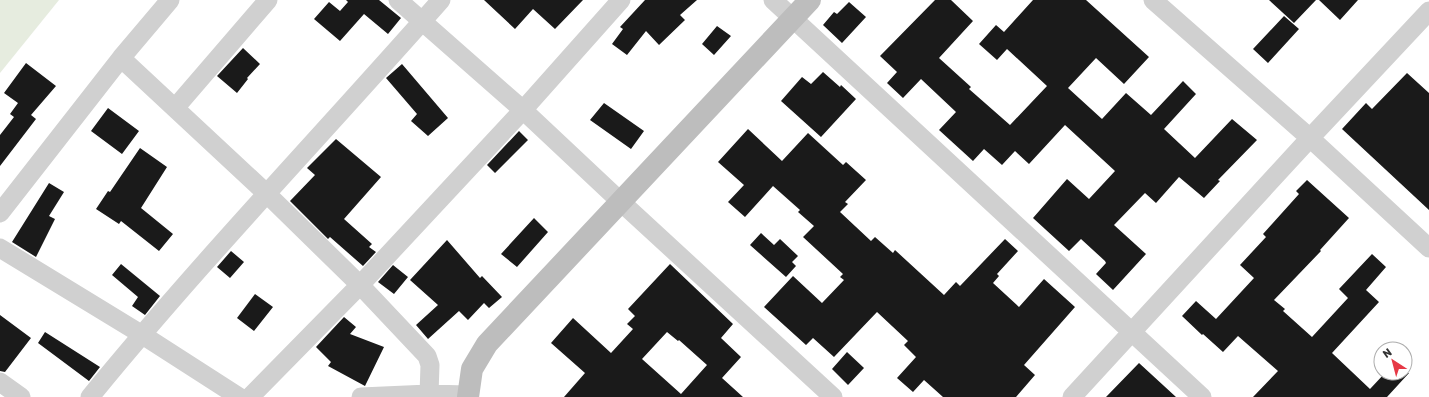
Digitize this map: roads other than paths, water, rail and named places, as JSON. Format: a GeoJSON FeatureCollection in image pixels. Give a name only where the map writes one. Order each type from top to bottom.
{"type":"FeatureCollection","features":[{"type":"Feature","properties":{"kind":"street"},"geometry":{"type":"LineString","coordinates":[[0,213],[121,58],[170,0]]}},
{"type":"Feature","properties":{"kind":"street"},"geometry":{"type":"LineString","coordinates":[[175,108],[268,0]]}},
{"type":"Feature","properties":{"kind":"street"},"geometry":{"type":"LineString","coordinates":[[398,0],[523,110],[833,397]]}},
{"type":"Feature","properties":{"kind":"street"},"geometry":{"type":"LineString","coordinates":[[90,397],[141,334],[266,193],[441,0]]}},
{"type":"Feature","properties":{"kind":"street"},"geometry":{"type":"LineString","coordinates":[[250,397],[360,284],[523,110],[621,0]]}},
{"type":"Feature","properties":{"kind":"street"},"geometry":{"type":"LineString","coordinates":[[774,0],[1202,397]]}},
{"type":"Feature","properties":{"kind":"street"},"geometry":{"type":"LineString","coordinates":[[361,397],[429,394],[468,396],[472,369],[487,344],[810,0]]}},
{"type":"Feature","properties":{"kind":"street"},"geometry":{"type":"LineString","coordinates":[[1153,0],[1310,138],[1429,248]]}},
{"type":"Feature","properties":{"kind":"street"},"geometry":{"type":"LineString","coordinates":[[1072,397],[1429,11]]}},
{"type":"Feature","properties":{"kind":"street"},"geometry":{"type":"LineString","coordinates":[[121,58],[266,193],[360,284],[427,356],[430,365],[429,394]]}},
{"type":"Feature","properties":{"kind":"street"},"geometry":{"type":"LineString","coordinates":[[0,248],[141,334],[239,397]]}},
{"type":"Feature","properties":{"kind":"street"},"geometry":{"type":"LineString","coordinates":[[0,382],[21,397]]}}]}
